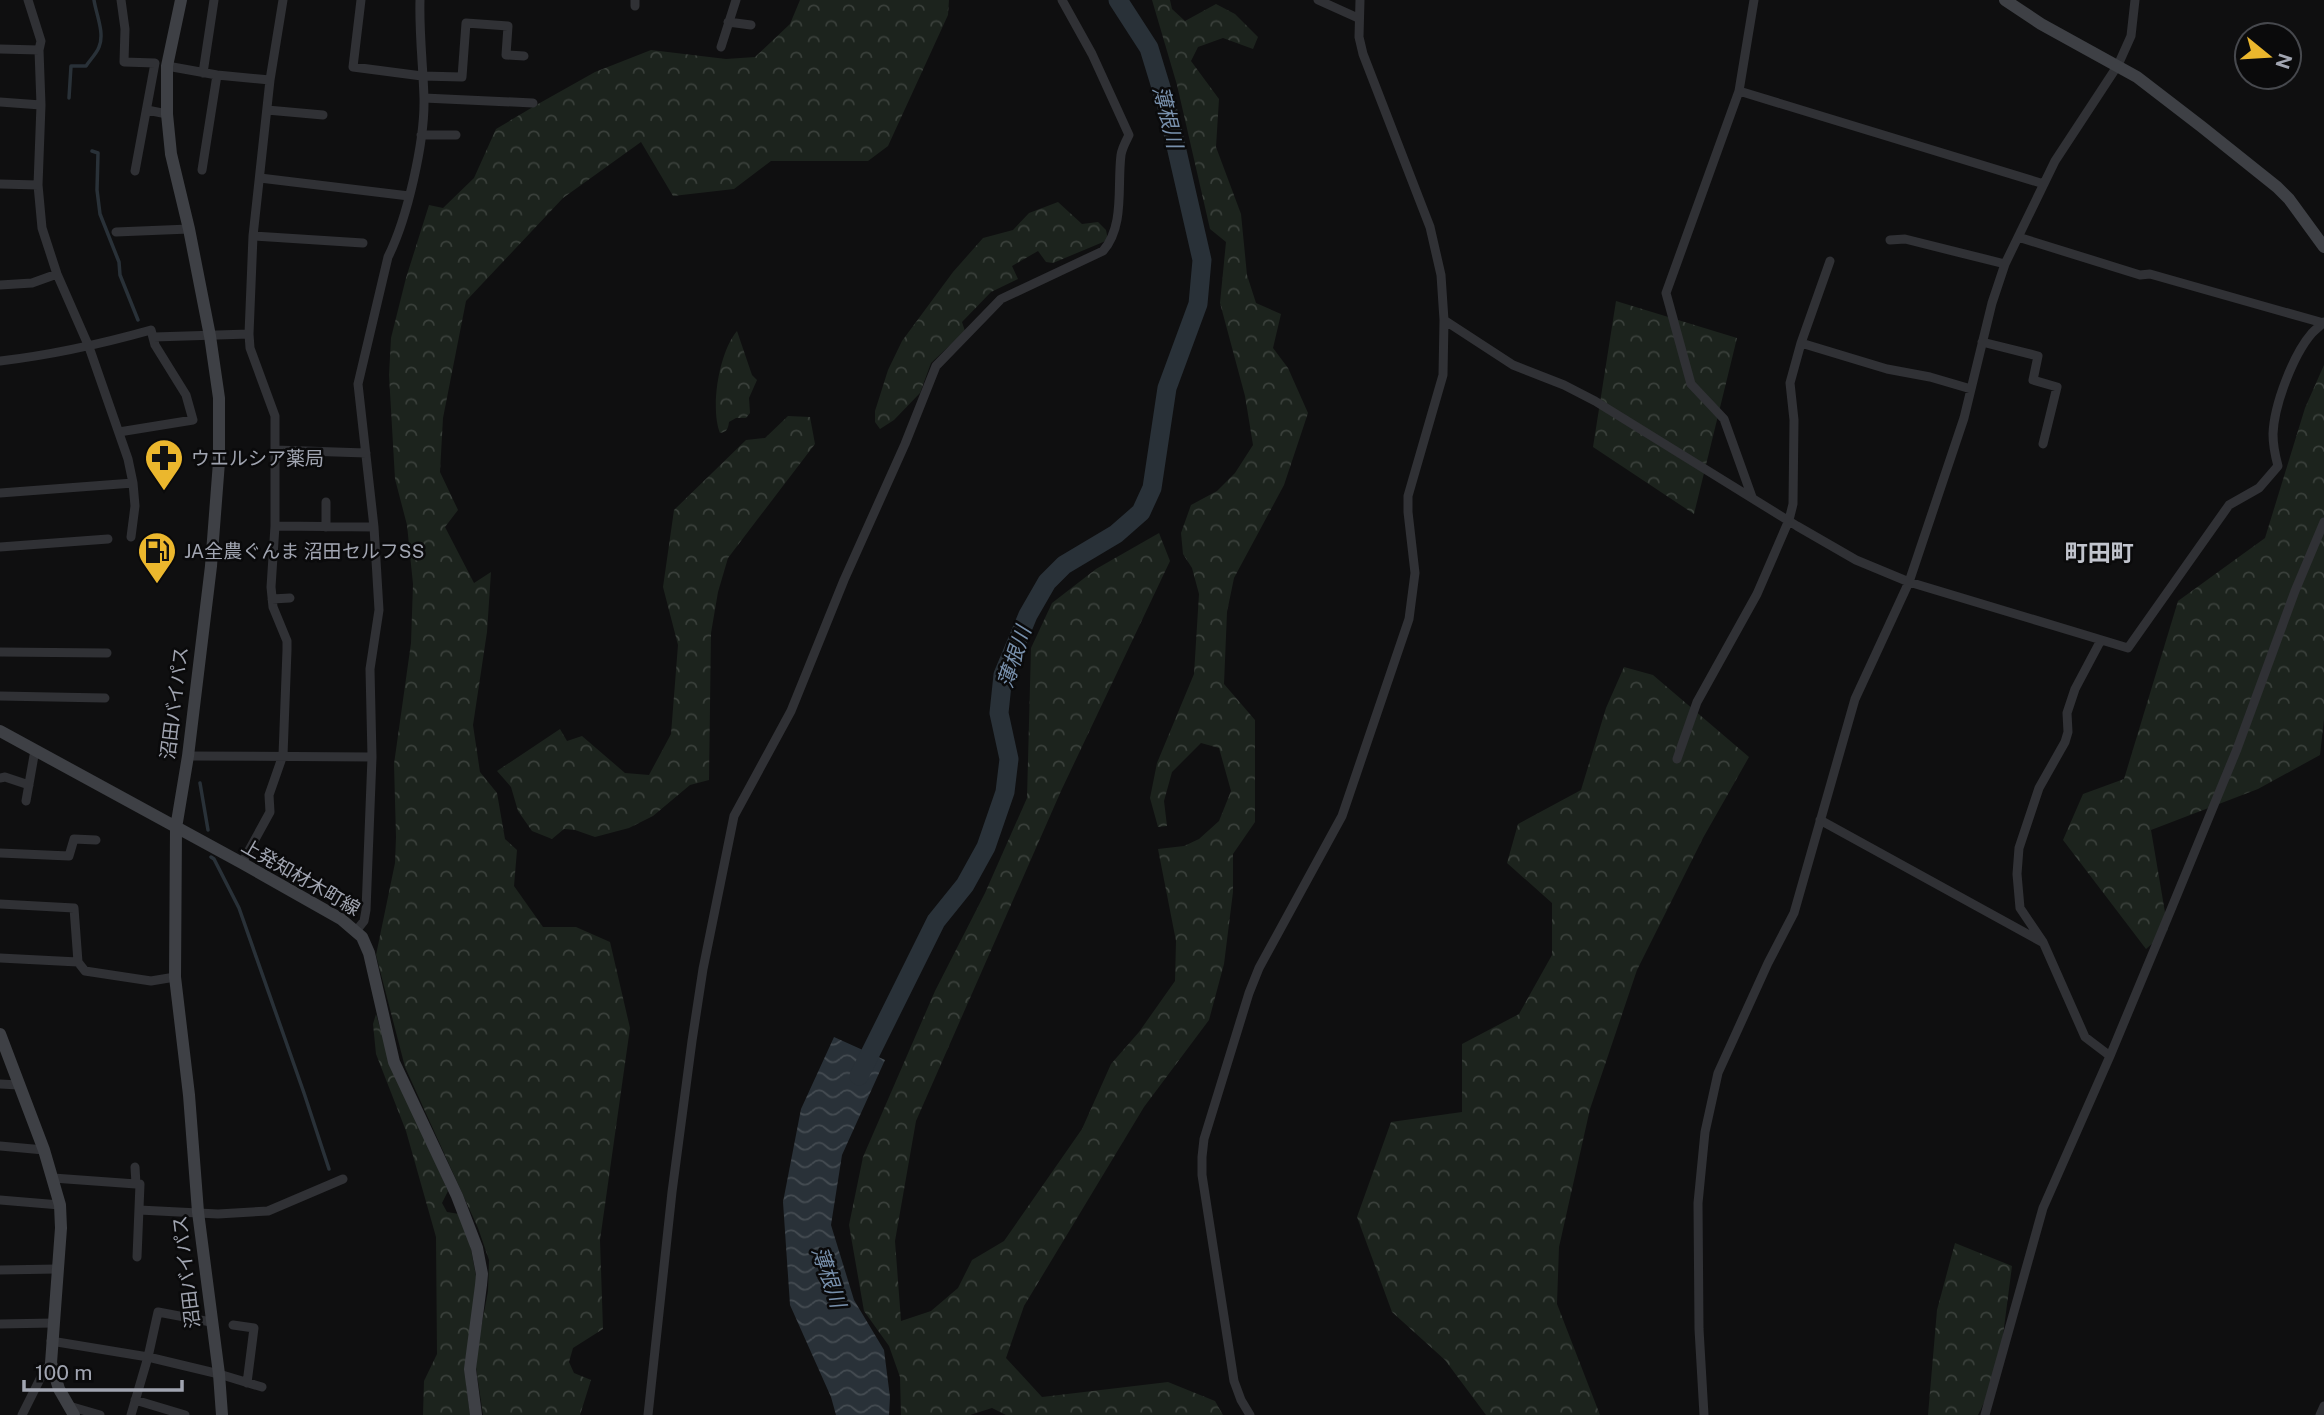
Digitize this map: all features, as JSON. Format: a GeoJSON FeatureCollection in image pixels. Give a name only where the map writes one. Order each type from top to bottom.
{"type":"FeatureCollection","features":[{"type":"Feature","properties":{"kind":"street"},"geometry":{"type":"LineString","coordinates":[[28,0],[41,41],[38,185],[42,228],[57,274],[89,347],[119,432],[133,483],[135,506],[131,537]]}},
{"type":"Feature","properties":{"kind":"street"},"geometry":{"type":"LineString","coordinates":[[121,0],[125,29],[124,62],[155,63],[135,171]]}},
{"type":"Feature","properties":{"kind":"street","name":"沼田バイパス"},"geometry":{"type":"LineString","coordinates":[[181,0],[167,66],[167,114],[171,154],[210,336],[219,398],[219,462],[211,566],[188,756],[176,828],[174,976],[190,1095],[198,1212],[222,1415]]}},
{"type":"Feature","properties":{"kind":"street"},"geometry":{"type":"LineString","coordinates":[[203,73],[214,0]]}},
{"type":"Feature","properties":{"kind":"street"},"geometry":{"type":"LineString","coordinates":[[242,863],[270,812],[269,795],[283,755],[287,641],[272,599],[271,587],[275,526],[275,416],[250,348],[249,334],[253,236],[270,80],[283,0]]}},
{"type":"Feature","properties":{"kind":"street"},"geometry":{"type":"LineString","coordinates":[[360,0],[353,67],[422,76],[463,77],[466,23],[508,26],[506,55],[523,56]]}},
{"type":"Feature","properties":{"kind":"street"},"geometry":{"type":"LineString","coordinates":[[356,931],[366,916],[372,757],[370,670],[379,610],[374,527],[358,384],[388,257],[395,243],[409,195],[421,135],[424,99],[420,0]]}},
{"type":"Feature","properties":{"kind":"street"},"geometry":{"type":"LineString","coordinates":[[721,47],[736,0]]}},
{"type":"Feature","properties":{"kind":"street"},"geometry":{"type":"LineString","coordinates":[[648,1415],[692,1041],[703,969],[734,816],[791,711],[936,366],[1001,299],[1104,251],[1112,241],[1119,207],[1122,153],[1129,135],[1092,54],[1062,0]]}},
{"type":"Feature","properties":{"kind":"street"},"geometry":{"type":"LineString","coordinates":[[1318,0],[1359,18]]}},
{"type":"Feature","properties":{"kind":"street"},"geometry":{"type":"LineString","coordinates":[[1250,1415],[1241,1400],[1232,1368],[1202,1175],[1204,1139],[1249,993],[1259,968],[1342,816],[1409,619],[1415,573],[1408,496],[1441,388],[1444,320],[1441,275],[1430,227],[1363,54],[1359,37],[1360,0]]}},
{"type":"Feature","properties":{"kind":"street"},"geometry":{"type":"LineString","coordinates":[[1752,497],[1724,419],[1691,384],[1666,293],[1739,92],[1754,0]]}},
{"type":"Feature","properties":{"kind":"street"},"geometry":{"type":"LineString","coordinates":[[2005,0],[2041,24],[2137,77],[2277,187],[2324,247]]}},
{"type":"Feature","properties":{"kind":"street"},"geometry":{"type":"LineString","coordinates":[[1704,1415],[1699,1329],[1698,1203],[1705,1132],[1718,1073],[1794,913],[1855,699],[1909,582],[1964,418],[1982,342],[2005,264],[2055,161],[2118,65],[2131,36],[2135,0]]}},
{"type":"Feature","properties":{"kind":"street"},"geometry":{"type":"LineString","coordinates":[[728,22],[751,25]]}},
{"type":"Feature","properties":{"kind":"street"},"geometry":{"type":"LineString","coordinates":[[0,49],[39,50]]}},
{"type":"Feature","properties":{"kind":"street"},"geometry":{"type":"LineString","coordinates":[[167,66],[217,75],[270,80]]}},
{"type":"Feature","properties":{"kind":"street"},"geometry":{"type":"LineString","coordinates":[[202,170],[217,75]]}},
{"type":"Feature","properties":{"kind":"street"},"geometry":{"type":"LineString","coordinates":[[1739,92],[2044,184]]}},
{"type":"Feature","properties":{"kind":"street"},"geometry":{"type":"LineString","coordinates":[[424,99],[533,103]]}},
{"type":"Feature","properties":{"kind":"street"},"geometry":{"type":"LineString","coordinates":[[0,102],[41,105]]}},
{"type":"Feature","properties":{"kind":"street"},"geometry":{"type":"LineString","coordinates":[[146,110],[167,114]]}},
{"type":"Feature","properties":{"kind":"street"},"geometry":{"type":"LineString","coordinates":[[267,110],[323,115]]}},
{"type":"Feature","properties":{"kind":"street"},"geometry":{"type":"LineString","coordinates":[[421,135],[456,135]]}},
{"type":"Feature","properties":{"kind":"street"},"geometry":{"type":"LineString","coordinates":[[260,178],[409,195]]}},
{"type":"Feature","properties":{"kind":"street"},"geometry":{"type":"LineString","coordinates":[[0,184],[38,185]]}},
{"type":"Feature","properties":{"kind":"street"},"geometry":{"type":"LineString","coordinates":[[116,232],[189,229]]}},
{"type":"Feature","properties":{"kind":"street"},"geometry":{"type":"LineString","coordinates":[[253,236],[363,243]]}},
{"type":"Feature","properties":{"kind":"street"},"geometry":{"type":"LineString","coordinates":[[2018,237],[2140,275],[2151,274],[2324,323]]}},
{"type":"Feature","properties":{"kind":"street"},"geometry":{"type":"LineString","coordinates":[[1889,240],[1905,239],[2005,264]]}},
{"type":"Feature","properties":{"kind":"street"},"geometry":{"type":"LineString","coordinates":[[1676,759],[1697,702],[1757,594],[1794,504],[1794,420],[1790,383],[1830,261]]}},
{"type":"Feature","properties":{"kind":"street"},"geometry":{"type":"LineString","coordinates":[[0,285],[32,283],[57,274]]}},
{"type":"Feature","properties":{"kind":"street"},"geometry":{"type":"LineString","coordinates":[[1444,320],[1513,365],[1564,385],[1595,401],[1856,560],[1909,582],[2128,648],[2229,505],[2259,488],[2278,466],[2273,431],[2286,380],[2311,334],[2324,323]]}},
{"type":"Feature","properties":{"kind":"street"},"geometry":{"type":"LineString","coordinates":[[0,360],[46,356],[151,330],[155,345],[186,395],[193,420],[119,432]]}},
{"type":"Feature","properties":{"kind":"street"},"geometry":{"type":"LineString","coordinates":[[155,337],[180,334],[249,334]]}},
{"type":"Feature","properties":{"kind":"street"},"geometry":{"type":"LineString","coordinates":[[1982,342],[2038,356],[2033,380],[2057,387],[2043,444]]}},
{"type":"Feature","properties":{"kind":"street"},"geometry":{"type":"LineString","coordinates":[[1801,343],[1895,371],[1930,377],[1970,389]]}},
{"type":"Feature","properties":{"kind":"street"},"geometry":{"type":"LineString","coordinates":[[275,450],[366,453]]}},
{"type":"Feature","properties":{"kind":"street"},"geometry":{"type":"LineString","coordinates":[[0,493],[133,483]]}},
{"type":"Feature","properties":{"kind":"street"},"geometry":{"type":"LineString","coordinates":[[326,502],[326,527]]}},
{"type":"Feature","properties":{"kind":"street"},"geometry":{"type":"LineString","coordinates":[[1985,1415],[2043,1208],[2110,1056],[2232,761],[2295,591],[2324,522]]}},
{"type":"Feature","properties":{"kind":"street"},"geometry":{"type":"LineString","coordinates":[[275,526],[374,527]]}},
{"type":"Feature","properties":{"kind":"street"},"geometry":{"type":"LineString","coordinates":[[0,547],[108,539]]}},
{"type":"Feature","properties":{"kind":"street"},"geometry":{"type":"LineString","coordinates":[[272,599],[290,598]]}},
{"type":"Feature","properties":{"kind":"street"},"geometry":{"type":"LineString","coordinates":[[2101,640],[2075,689],[2067,713],[2068,732],[2065,742],[2039,788],[2019,848],[2017,874],[2020,908],[2043,942],[2085,1037],[2110,1056]]}},
{"type":"Feature","properties":{"kind":"street"},"geometry":{"type":"LineString","coordinates":[[0,652],[107,653]]}},
{"type":"Feature","properties":{"kind":"street"},"geometry":{"type":"LineString","coordinates":[[0,696],[105,698]]}},
{"type":"Feature","properties":{"kind":"street","name":"上発知材木町線"},"geometry":{"type":"LineString","coordinates":[[0,731],[341,919],[362,937],[369,953],[394,1062],[457,1196],[477,1248],[482,1274],[470,1369],[476,1415]]}},
{"type":"Feature","properties":{"kind":"street"},"geometry":{"type":"LineString","coordinates":[[26,801],[35,750]]}},
{"type":"Feature","properties":{"kind":"street"},"geometry":{"type":"LineString","coordinates":[[188,756],[372,757]]}},
{"type":"Feature","properties":{"kind":"street"},"geometry":{"type":"LineString","coordinates":[[0,778],[5,777],[29,785]]}},
{"type":"Feature","properties":{"kind":"street"},"geometry":{"type":"LineString","coordinates":[[1820,820],[2043,942]]}},
{"type":"Feature","properties":{"kind":"street"},"geometry":{"type":"LineString","coordinates":[[0,853],[69,856],[74,839],[96,839]]}},
{"type":"Feature","properties":{"kind":"street"},"geometry":{"type":"LineString","coordinates":[[0,904],[74,908],[78,962],[83,970],[151,981],[174,976]]}},
{"type":"Feature","properties":{"kind":"street"},"geometry":{"type":"LineString","coordinates":[[0,958],[78,962]]}},
{"type":"Feature","properties":{"kind":"street"},"geometry":{"type":"LineString","coordinates":[[0,1034],[44,1150],[60,1205],[61,1228],[51,1363],[59,1389],[71,1410],[100,1415]]}},
{"type":"Feature","properties":{"kind":"street"},"geometry":{"type":"LineString","coordinates":[[0,1084],[19,1085]]}},
{"type":"Feature","properties":{"kind":"street"},"geometry":{"type":"LineString","coordinates":[[0,1146],[44,1150]]}},
{"type":"Feature","properties":{"kind":"street"},"geometry":{"type":"LineString","coordinates":[[135,1167],[136,1184]]}},
{"type":"Feature","properties":{"kind":"street"},"geometry":{"type":"LineString","coordinates":[[53,1178],[141,1184],[138,1257]]}},
{"type":"Feature","properties":{"kind":"street"},"geometry":{"type":"LineString","coordinates":[[139,1210],[218,1214],[268,1211],[343,1179]]}},
{"type":"Feature","properties":{"kind":"street"},"geometry":{"type":"LineString","coordinates":[[0,1200],[60,1205]]}},
{"type":"Feature","properties":{"kind":"street"},"geometry":{"type":"LineString","coordinates":[[0,1270],[57,1269]]}},
{"type":"Feature","properties":{"kind":"street"},"geometry":{"type":"LineString","coordinates":[[131,1415],[158,1312],[211,1322]]}},
{"type":"Feature","properties":{"kind":"street"},"geometry":{"type":"LineString","coordinates":[[0,1324],[53,1323]]}},
{"type":"Feature","properties":{"kind":"street"},"geometry":{"type":"LineString","coordinates":[[233,1325],[254,1328],[247,1383]]}},
{"type":"Feature","properties":{"kind":"street"},"geometry":{"type":"LineString","coordinates":[[51,1341],[148,1357],[262,1387]]}},
{"type":"Feature","properties":{"kind":"street"},"geometry":{"type":"LineString","coordinates":[[23,1415],[43,1373],[51,1363]]}},
{"type":"Feature","properties":{"kind":"street"},"geometry":{"type":"LineString","coordinates":[[135,1401],[185,1415]]}},
{"type":"Feature","properties":{"kind":"street"},"geometry":{"type":"LineString","coordinates":[[2320,1415],[2324,1406]]}},
{"type":"Feature","properties":{"kind":"green space"},"geometry":{"type":"Polygon","coordinates":[[[800,0],[949,0],[948,15],[888,146],[868,161],[771,161],[734,189],[673,196],[641,142],[563,198],[466,301],[443,418],[440,472],[458,510],[445,527],[474,583],[491,572],[487,632],[473,725],[480,772],[497,793],[505,839],[517,850],[514,886],[543,927],[576,927],[610,942],[630,1028],[600,1240],[603,1329],[573,1348],[569,1362],[574,1373],[591,1380],[580,1415],[483,1415],[476,1367],[488,1291],[489,1260],[478,1228],[405,1067],[376,955],[395,863],[394,764],[411,643],[413,584],[407,525],[395,479],[389,375],[391,338],[429,205],[443,208],[474,178],[496,129],[595,72],[651,50],[726,59],[755,57],[790,24],[800,0]]]}},
{"type":"Feature","properties":{"kind":"green space"},"geometry":{"type":"Polygon","coordinates":[[[1152,0],[1170,0],[1172,9],[1185,21],[1216,4],[1235,14],[1258,37],[1253,49],[1223,38],[1198,47],[1191,61],[1219,99],[1216,147],[1241,214],[1247,275],[1256,303],[1281,314],[1273,348],[1288,368],[1308,413],[1284,485],[1234,578],[1227,612],[1224,684],[1255,720],[1255,822],[1233,854],[1233,892],[1224,964],[1209,1020],[1144,1107],[1024,1306],[1006,1358],[1042,1397],[1168,1382],[1215,1401],[1223,1415],[1006,1415],[992,1408],[970,1415],[901,1415],[900,1377],[889,1346],[864,1311],[849,1225],[863,1157],[935,991],[985,893],[1027,798],[1031,648],[1052,603],[1096,569],[1159,533],[1170,561],[1061,791],[916,1121],[895,1241],[901,1321],[931,1311],[958,1288],[972,1260],[1004,1241],[1082,1129],[1111,1064],[1139,1032],[1175,981],[1176,941],[1158,849],[1184,846],[1199,839],[1219,821],[1231,791],[1219,748],[1201,743],[1172,772],[1164,801],[1167,826],[1158,827],[1150,798],[1157,763],[1194,674],[1199,594],[1192,568],[1183,554],[1181,533],[1191,505],[1217,491],[1235,473],[1253,445],[1245,396],[1220,303],[1226,242],[1210,229],[1177,85],[1152,0]]]}},
{"type":"Feature","properties":{"kind":"green space"},"geometry":{"type":"Polygon","coordinates":[[[1058,202],[1082,224],[1098,222],[1106,230],[1108,240],[1053,263],[1046,262],[1038,251],[1012,266],[1018,279],[991,292],[962,322],[965,331],[931,363],[920,393],[894,420],[880,429],[875,422],[875,411],[888,370],[902,341],[953,272],[983,238],[1013,230],[1029,213],[1058,202]]]}},
{"type":"Feature","properties":{"kind":"green space"},"geometry":{"type":"Polygon","coordinates":[[[1616,301],[1737,338],[1694,514],[1593,447],[1616,301]]]}},
{"type":"Feature","properties":{"kind":"green space"},"geometry":{"type":"Polygon","coordinates":[[[737,331],[752,375],[757,380],[749,398],[750,413],[746,418],[736,418],[729,422],[727,430],[720,433],[716,409],[718,380],[725,352],[737,331]]]}},
{"type":"Feature","properties":{"kind":"green space"},"geometry":{"type":"Polygon","coordinates":[[[2324,365],[2324,719],[2320,755],[2258,789],[2151,830],[2168,930],[2146,949],[2063,840],[2083,794],[2124,779],[2178,601],[2265,538],[2305,408],[2324,365]]]}},
{"type":"Feature","properties":{"kind":"green space"},"geometry":{"type":"Polygon","coordinates":[[[788,416],[810,417],[815,444],[728,558],[718,592],[711,633],[709,780],[690,785],[653,816],[629,828],[595,837],[564,829],[552,839],[532,831],[518,811],[511,787],[497,771],[560,729],[567,741],[582,736],[625,773],[649,775],[671,734],[678,645],[663,587],[674,510],[746,440],[765,438],[788,416]]]}},
{"type":"Feature","properties":{"kind":"green space"},"geometry":{"type":"Polygon","coordinates":[[[1624,667],[1653,675],[1749,757],[1703,838],[1637,970],[1590,1109],[1559,1247],[1557,1304],[1600,1415],[1486,1415],[1445,1360],[1392,1312],[1357,1217],[1391,1122],[1462,1112],[1462,1044],[1519,1014],[1552,955],[1552,903],[1507,863],[1518,824],[1581,790],[1606,708],[1624,667]]]}},
{"type":"Feature","properties":{"kind":"green space"},"geometry":{"type":"Polygon","coordinates":[[[376,1014],[391,1065],[448,1191],[442,1203],[447,1212],[459,1214],[468,1234],[477,1281],[466,1361],[470,1415],[423,1415],[424,1381],[437,1354],[436,1237],[406,1131],[376,1054],[373,1024],[376,1014]]]}},
{"type":"Feature","properties":{"kind":"green space"},"geometry":{"type":"Polygon","coordinates":[[[1955,1243],[2012,1266],[1998,1374],[1978,1415],[1928,1415],[1937,1310],[1955,1243]]]}},
{"type":"Feature","properties":{"kind":"water"},"geometry":{"type":"Polygon","coordinates":[[[834,1037],[885,1060],[842,1155],[831,1225],[854,1300],[884,1350],[890,1397],[889,1415],[836,1415],[831,1397],[790,1305],[783,1202],[801,1109],[834,1037]]]}},
{"type":"Feature","properties":{"kind":"waterway"},"geometry":{"type":"LineString","coordinates":[[69,98],[71,66],[86,66],[101,42],[94,0]]}},
{"type":"Feature","properties":{"kind":"waterway","name":"薄根川"},"geometry":{"type":"LineString","coordinates":[[859,1076],[936,921],[965,885],[986,847],[1005,792],[1009,759],[999,713],[1003,675],[1028,615],[1047,582],[1064,565],[1116,534],[1141,512],[1152,488],[1167,388],[1198,304],[1202,260],[1167,107],[1149,48],[1118,0]]}},
{"type":"Feature","properties":{"kind":"waterway"},"geometry":{"type":"LineString","coordinates":[[92,151],[98,153],[97,190],[100,214],[138,320]]}},
{"type":"Feature","properties":{"kind":"waterway"},"geometry":{"type":"LineString","coordinates":[[200,783],[208,830]]}},
{"type":"Feature","properties":{"kind":"waterway"},"geometry":{"type":"LineString","coordinates":[[211,857],[239,908],[329,1169]]}},
{"type":"Feature","properties":{"kind":"place","name":"ウエルシア薬局"},"geometry":{"type":"Point","coordinates":[164,492]}},
{"type":"Feature","properties":{"kind":"place","name":"JA全農ぐんま 沼田セルフSS"},"geometry":{"type":"Point","coordinates":[157,585]}},
{"type":"Feature","properties":{"kind":"district","name":"町田町"},"geometry":{"type":"Point","coordinates":[2099,552]}}]}
